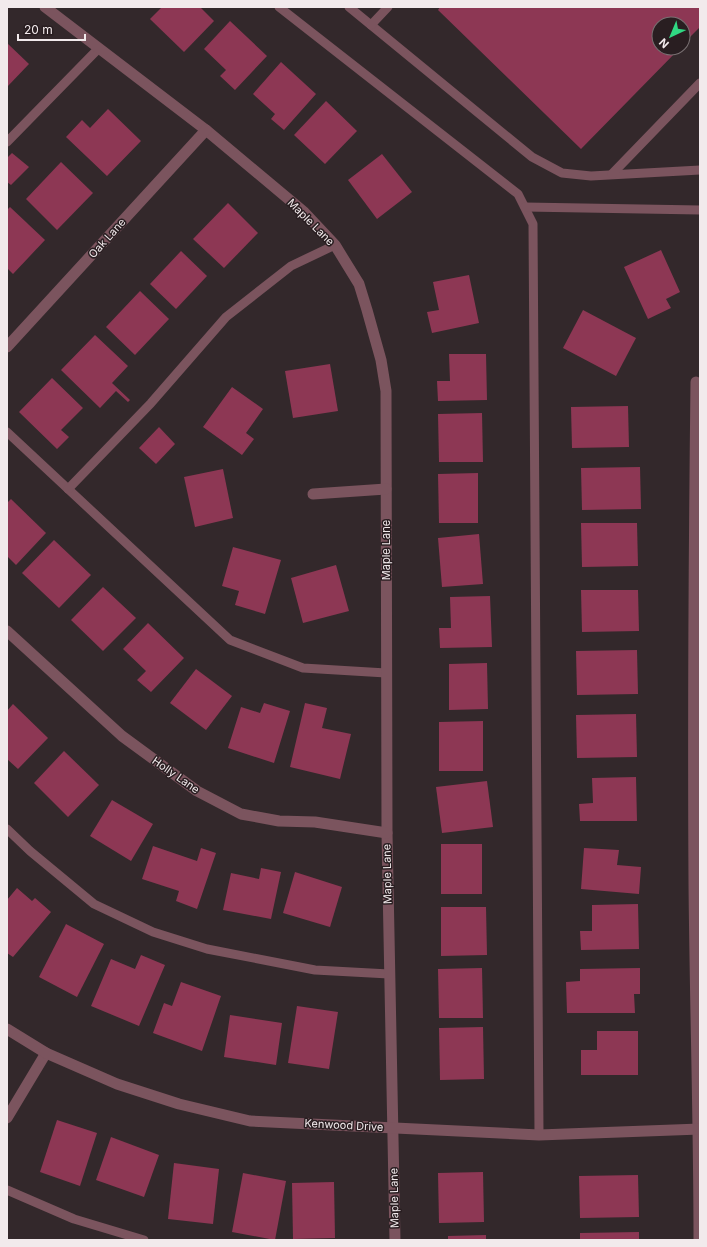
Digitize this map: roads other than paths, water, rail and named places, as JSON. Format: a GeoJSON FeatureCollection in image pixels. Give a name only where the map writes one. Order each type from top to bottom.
{"type":"FeatureCollection","features":[{"type":"Feature","properties":{"kind":"street","name":"Maple Lane"},"geometry":{"type":"LineString","coordinates":[[45,7],[206,130],[304,212],[334,245],[359,284],[367,310],[381,360],[386,391],[386,833],[394,1240]]}},
{"type":"Feature","properties":{"kind":"street","name":"Oak Lane"},"geometry":{"type":"LineString","coordinates":[[7,347],[206,130]]}},
{"type":"Feature","properties":{"kind":"street"},"geometry":{"type":"LineString","coordinates":[[696,382],[693,599],[694,868],[700,1129],[699,1240]]}},
{"type":"Feature","properties":{"kind":"street"},"geometry":{"type":"LineString","coordinates":[[313,494],[386,488]]}},
{"type":"Feature","properties":{"kind":"street","name":"Holly Lane"},"geometry":{"type":"LineString","coordinates":[[7,631],[122,736],[197,791],[241,814],[278,821],[316,822],[386,833]]}},
{"type":"Feature","properties":{"kind":"street","name":"Kenwood Drive"},"geometry":{"type":"LineString","coordinates":[[7,1029],[46,1053],[117,1084],[179,1104],[250,1121],[539,1135],[700,1129]]}},
{"type":"Feature","properties":{"kind":"street"},"geometry":{"type":"LineString","coordinates":[[7,1118],[46,1053]]}},
{"type":"Feature","properties":{"kind":"lane"},"geometry":{"type":"LineString","coordinates":[[279,7],[518,194],[533,224],[539,1135]]}},
{"type":"Feature","properties":{"kind":"lane"},"geometry":{"type":"LineString","coordinates":[[349,7],[532,156],[562,173],[591,176],[700,170]]}},
{"type":"Feature","properties":{"kind":"lane"},"geometry":{"type":"LineString","coordinates":[[371,25],[388,7]]}},
{"type":"Feature","properties":{"kind":"lane"},"geometry":{"type":"LineString","coordinates":[[7,142],[99,48]]}},
{"type":"Feature","properties":{"kind":"lane"},"geometry":{"type":"LineString","coordinates":[[612,174],[700,83]]}},
{"type":"Feature","properties":{"kind":"lane"},"geometry":{"type":"LineString","coordinates":[[525,207],[700,210]]}},
{"type":"Feature","properties":{"kind":"lane"},"geometry":{"type":"LineString","coordinates":[[68,489],[151,403],[226,317],[291,266],[334,245]]}},
{"type":"Feature","properties":{"kind":"lane"},"geometry":{"type":"LineString","coordinates":[[7,432],[230,640],[303,668],[386,673]]}},
{"type":"Feature","properties":{"kind":"lane"},"geometry":{"type":"LineString","coordinates":[[7,829],[30,851],[94,904],[153,932],[207,949],[308,969],[389,974]]}},
{"type":"Feature","properties":{"kind":"lane"},"geometry":{"type":"LineString","coordinates":[[7,1190],[74,1220],[144,1240]]}}]}
